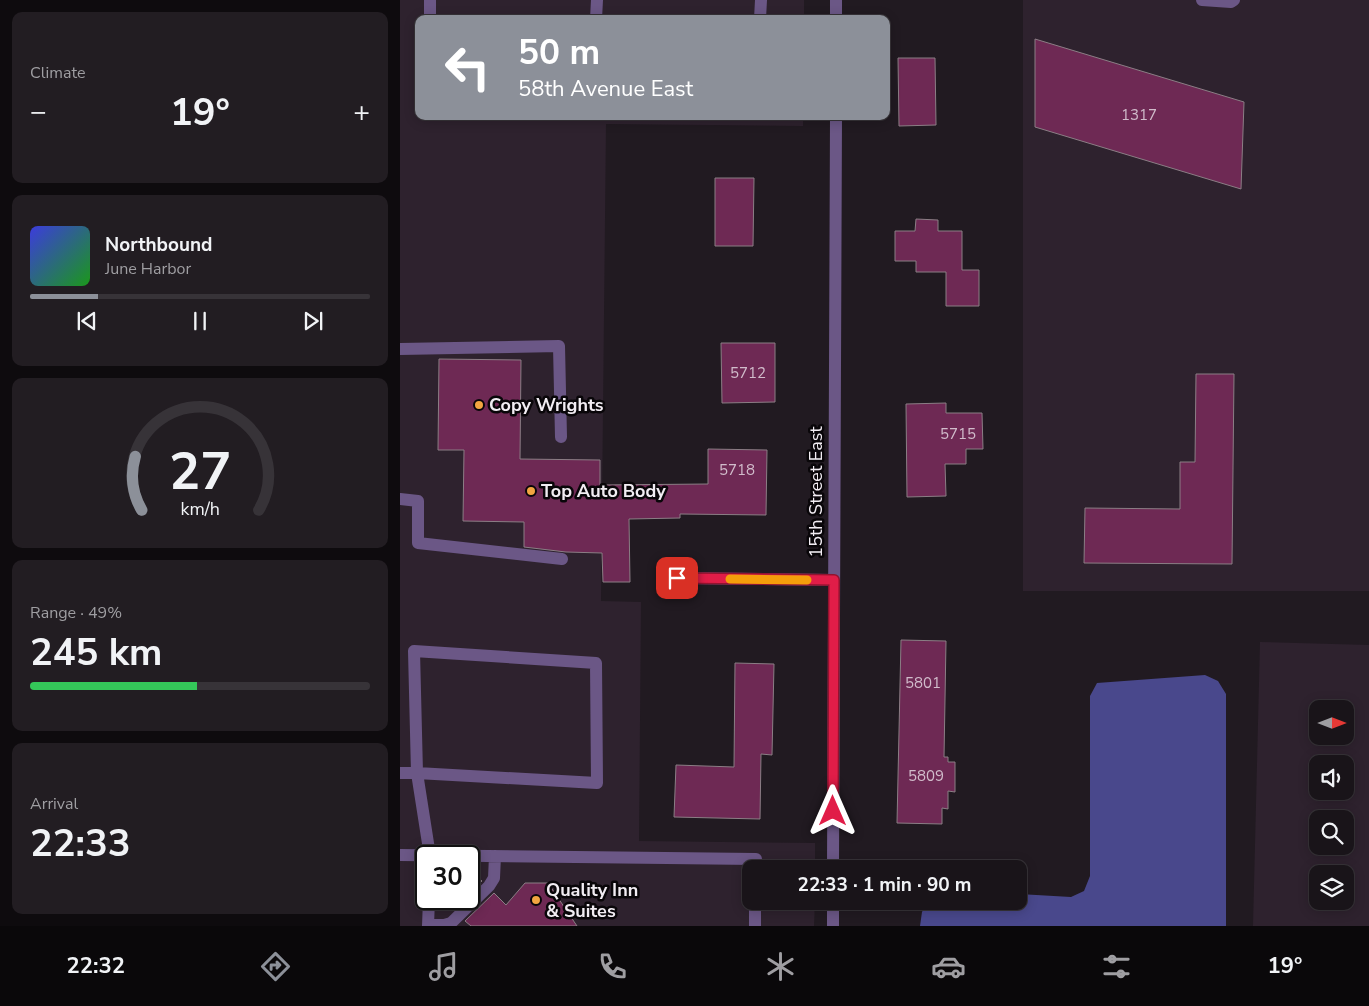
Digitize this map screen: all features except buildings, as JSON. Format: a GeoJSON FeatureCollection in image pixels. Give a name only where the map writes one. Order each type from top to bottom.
{"type":"FeatureCollection","features":[{"type":"Feature","properties":{"kind":"street"},"geometry":{"type":"LineString","coordinates":[[430,0],[430,15]]}},
{"type":"Feature","properties":{"kind":"street"},"geometry":{"type":"LineString","coordinates":[[596,15],[597,0]]}},
{"type":"Feature","properties":{"kind":"street"},"geometry":{"type":"LineString","coordinates":[[760,15],[761,0]]}},
{"type":"Feature","properties":{"kind":"street"},"geometry":{"type":"LineString","coordinates":[[836,0],[836,15]]}},
{"type":"Feature","properties":{"kind":"street"},"geometry":{"type":"LineString","coordinates":[[1202,0],[1231,2],[1234,0]]}},
{"type":"Feature","properties":{"kind":"street","name":"15th Street East"},"geometry":{"type":"LineString","coordinates":[[833,860],[836,120]]}},
{"type":"Feature","properties":{"kind":"street"},"geometry":{"type":"LineString","coordinates":[[400,349],[559,346],[561,437]]}},
{"type":"Feature","properties":{"kind":"street"},"geometry":{"type":"LineString","coordinates":[[400,500],[418,501],[418,543],[562,559]]}},
{"type":"Feature","properties":{"kind":"street"},"geometry":{"type":"LineString","coordinates":[[677,578],[834,580]]}},
{"type":"Feature","properties":{"kind":"street"},"geometry":{"type":"LineString","coordinates":[[400,773],[417,773],[597,783],[596,664],[414,651],[417,773],[428,845]]}},
{"type":"Feature","properties":{"kind":"street"},"geometry":{"type":"LineString","coordinates":[[400,855],[415,856]]}},
{"type":"Feature","properties":{"kind":"street"},"geometry":{"type":"LineString","coordinates":[[480,856],[756,860]]}},
{"type":"Feature","properties":{"kind":"street"},"geometry":{"type":"LineString","coordinates":[[429,910],[428,925],[451,923],[490,886],[494,878],[495,856]]}},
{"type":"Feature","properties":{"kind":"street"},"geometry":{"type":"LineString","coordinates":[[755,910],[755,926]]}},
{"type":"Feature","properties":{"kind":"street"},"geometry":{"type":"LineString","coordinates":[[833,910],[833,926]]}},
{"type":"Feature","properties":{"kind":"shaded area"},"geometry":{"type":"Polygon","coordinates":[[[400,0],[804,0],[804,15],[415,15],[415,120],[803,120],[803,126],[606,124],[601,601],[641,602],[639,841],[815,843],[815,860],[742,860],[742,910],[815,910],[814,926],[400,926],[400,0]]]}},
{"type":"Feature","properties":{"kind":"shaded area"},"geometry":{"type":"Polygon","coordinates":[[[1023,0],[1369,0],[1369,591],[1023,591],[1023,0]]]}},
{"type":"Feature","properties":{"kind":"shaded area"},"geometry":{"type":"Polygon","coordinates":[[[1260,642],[1369,645],[1369,926],[1253,926],[1260,642]]]}},
{"type":"Feature","properties":{"kind":"shaded area"},"geometry":{"type":"Polygon","coordinates":[[[1205,675],[1218,681],[1226,694],[1226,926],[920,926],[923,910],[1027,910],[1027,894],[1071,897],[1084,891],[1090,876],[1090,696],[1097,683],[1205,675]]]}},
{"type":"Feature","properties":{"kind":"slow traffic"},"geometry":{"type":"LineString","coordinates":[[730,579],[807,580]]}},
{"type":"Feature","properties":{"kind":"place","name":"Copy Wrights"},"geometry":{"type":"Point","coordinates":[479,405]}},
{"type":"Feature","properties":{"kind":"place","name":"Top Auto Body"},"geometry":{"type":"Point","coordinates":[531,491]}},
{"type":"Feature","properties":{"kind":"place","name":"Quality Inn & Suites"},"geometry":{"type":"Point","coordinates":[536,900]}},
{"type":"Feature","properties":{"kind":"route"},"geometry":{"type":"LineString","coordinates":[[677,578],[834,580],[833,811]]}}]}
